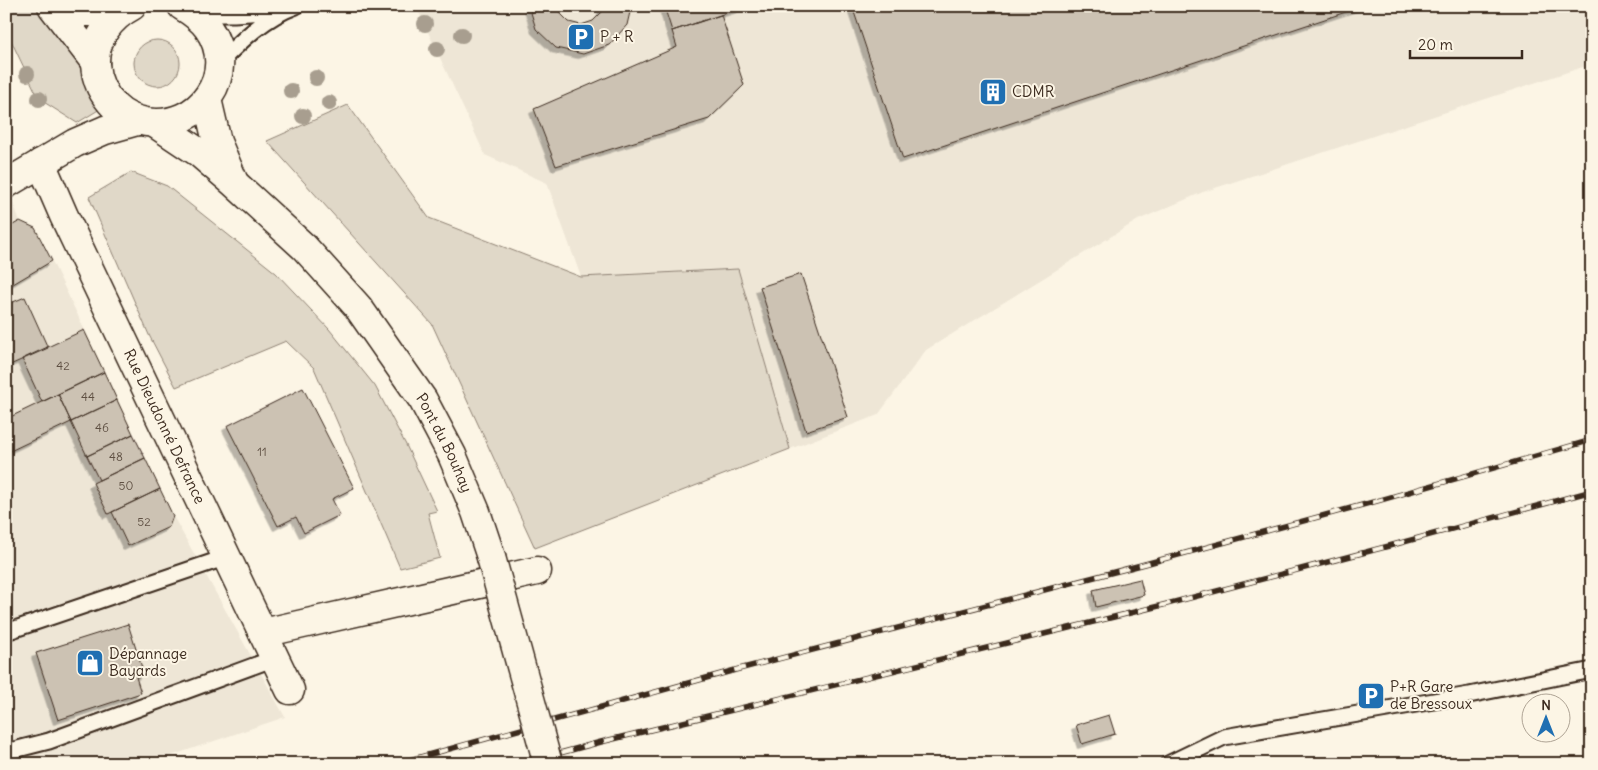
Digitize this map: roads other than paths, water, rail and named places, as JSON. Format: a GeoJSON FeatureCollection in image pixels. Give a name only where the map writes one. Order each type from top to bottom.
{"type":"FeatureCollection","features":[{"type":"Feature","properties":{"kind":"street"},"geometry":{"type":"LineString","coordinates":[[52,6],[95,62]]}},
{"type":"Feature","properties":{"kind":"street"},"geometry":{"type":"LineString","coordinates":[[69,6],[83,12],[126,9]]}},
{"type":"Feature","properties":{"kind":"street"},"geometry":{"type":"LineString","coordinates":[[75,143],[94,122],[107,98],[98,82],[95,62],[98,43],[107,26],[126,9]]}},
{"type":"Feature","properties":{"kind":"street"},"geometry":{"type":"LineString","coordinates":[[6,184],[75,143],[105,130],[147,122],[175,122],[193,113],[207,99],[216,82],[219,63],[217,46],[209,29],[191,9]]}},
{"type":"Feature","properties":{"kind":"street","name":"Pont du Bouhay"},"geometry":{"type":"LineString","coordinates":[[107,98],[120,112],[147,122],[198,152],[304,248],[358,307],[423,400],[452,454],[476,512],[491,557],[548,764]]}},
{"type":"Feature","properties":{"kind":"street","name":"Pont du Bouhay"},"geometry":{"type":"LineString","coordinates":[[207,99],[217,142],[234,183]]}},
{"type":"Feature","properties":{"kind":"street","name":"Rue Dieudonné Defrance"},"geometry":{"type":"LineString","coordinates":[[41,163],[64,216],[290,690]]}},
{"type":"Feature","properties":{"kind":"street"},"geometry":{"type":"LineString","coordinates":[[263,633],[537,571]]}},
{"type":"Feature","properties":{"kind":"lane"},"geometry":{"type":"LineString","coordinates":[[191,9],[265,13],[290,8]]}},
{"type":"Feature","properties":{"kind":"lane"},"geometry":{"type":"LineString","coordinates":[[219,63],[244,38],[273,16],[290,8]]}},
{"type":"Feature","properties":{"kind":"lane"},"geometry":{"type":"LineString","coordinates":[[6,632],[227,557]]}},
{"type":"Feature","properties":{"kind":"lane"},"geometry":{"type":"LineString","coordinates":[[6,752],[49,741],[275,658]]}},
{"type":"Feature","properties":{"kind":"lane"},"geometry":{"type":"LineString","coordinates":[[1168,764],[1224,737],[1469,695],[1592,670]]}},
{"type":"Feature","properties":{"kind":"railway"},"geometry":{"type":"LineString","coordinates":[[395,764],[739,669],[1145,564],[1592,440]]}},
{"type":"Feature","properties":{"kind":"railway"},"geometry":{"type":"LineString","coordinates":[[519,764],[601,742],[1163,605],[1592,491]]}},
{"type":"Feature","properties":{"kind":"place","name":"P + R"},"geometry":{"type":"Point","coordinates":[581,37]}},
{"type":"Feature","properties":{"kind":"place","name":"CDMR"},"geometry":{"type":"Point","coordinates":[993,92]}},
{"type":"Feature","properties":{"kind":"place","name":"Dépannage Bayards"},"geometry":{"type":"Point","coordinates":[90,663]}},
{"type":"Feature","properties":{"kind":"place","name":"P+R Gare de Bressoux"},"geometry":{"type":"Point","coordinates":[1371,696]}}]}
